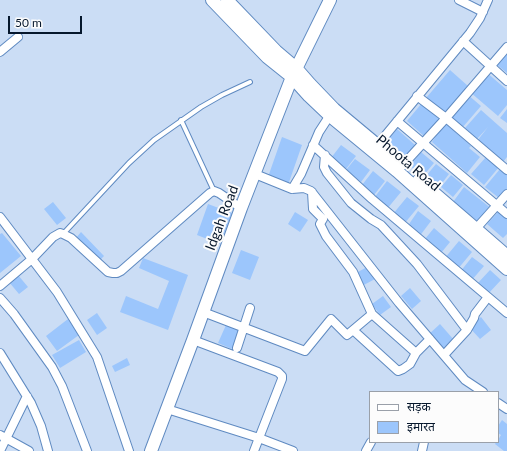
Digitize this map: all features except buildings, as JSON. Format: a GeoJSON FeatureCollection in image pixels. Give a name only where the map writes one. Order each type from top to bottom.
{"type":"FeatureCollection","features":[{"type":"Feature","properties":{"kind":"street"},"geometry":{"type":"LineString","coordinates":[[212,0],[267,57],[294,73]]}},
{"type":"Feature","properties":{"kind":"street"},"geometry":{"type":"LineString","coordinates":[[227,0],[276,51],[294,73]]}},
{"type":"Feature","properties":{"kind":"street","name":"Idgah Road"},"geometry":{"type":"LineString","coordinates":[[151,451],[241,208],[294,73],[330,0]]}},
{"type":"Feature","properties":{"kind":"street"},"geometry":{"type":"LineString","coordinates":[[458,0],[482,12]]}},
{"type":"Feature","properties":{"kind":"street"},"geometry":{"type":"LineString","coordinates":[[375,148],[474,28],[488,0]]}},
{"type":"Feature","properties":{"kind":"street"},"geometry":{"type":"LineString","coordinates":[[0,52],[18,36]]}},
{"type":"Feature","properties":{"kind":"street"},"geometry":{"type":"LineString","coordinates":[[463,41],[507,81]]}},
{"type":"Feature","properties":{"kind":"street"},"geometry":{"type":"LineString","coordinates":[[402,166],[446,118],[507,47]]}},
{"type":"Feature","properties":{"kind":"street","name":"Phoota Road"},"geometry":{"type":"LineString","coordinates":[[294,73],[306,93],[332,112],[375,148],[402,166],[473,232],[507,269]]}},
{"type":"Feature","properties":{"kind":"street"},"geometry":{"type":"LineString","coordinates":[[417,96],[446,118],[507,170]]}},
{"type":"Feature","properties":{"kind":"street"},"geometry":{"type":"LineString","coordinates":[[292,189],[301,174],[319,132],[332,112]]}},
{"type":"Feature","properties":{"kind":"street"},"geometry":{"type":"LineString","coordinates":[[397,121],[507,214]]}},
{"type":"Feature","properties":{"kind":"street"},"geometry":{"type":"LineString","coordinates":[[313,145],[372,199],[507,313]]}},
{"type":"Feature","properties":{"kind":"street","name":"Phoota Road"},"geometry":{"type":"LineString","coordinates":[[375,148],[397,171],[473,232],[507,256]]}},
{"type":"Feature","properties":{"kind":"street"},"geometry":{"type":"LineString","coordinates":[[325,155],[324,167],[327,173],[351,203],[381,225],[417,264],[467,330]]}},
{"type":"Feature","properties":{"kind":"street"},"geometry":{"type":"LineString","coordinates":[[255,174],[292,189],[304,188],[311,191],[399,304],[466,380],[482,391]]}},
{"type":"Feature","properties":{"kind":"street"},"geometry":{"type":"LineString","coordinates":[[0,286],[60,233],[71,238],[108,272],[113,274],[121,271],[210,193],[214,191],[219,193],[241,208]]}},
{"type":"Feature","properties":{"kind":"street"},"geometry":{"type":"LineString","coordinates":[[311,191],[313,209],[323,219],[320,224],[326,236],[353,272],[372,314],[416,353]]}},
{"type":"Feature","properties":{"kind":"street"},"geometry":{"type":"LineString","coordinates":[[473,232],[507,194]]}},
{"type":"Feature","properties":{"kind":"street"},"geometry":{"type":"LineString","coordinates":[[0,216],[57,292],[97,357],[129,451]]}},
{"type":"Feature","properties":{"kind":"street"},"geometry":{"type":"LineString","coordinates":[[444,355],[467,330],[475,314],[488,297]]}},
{"type":"Feature","properties":{"kind":"street"},"geometry":{"type":"LineString","coordinates":[[0,298],[14,314],[52,367],[62,386],[87,451]]}},
{"type":"Feature","properties":{"kind":"street"},"geometry":{"type":"LineString","coordinates":[[237,348],[250,308]]}},
{"type":"Feature","properties":{"kind":"street"},"geometry":{"type":"LineString","coordinates":[[203,312],[305,351],[331,319],[347,335],[372,314]]}},
{"type":"Feature","properties":{"kind":"street"},"geometry":{"type":"LineString","coordinates":[[353,330],[398,371],[410,364],[416,353],[430,339]]}},
{"type":"Feature","properties":{"kind":"street"},"geometry":{"type":"LineString","coordinates":[[193,340],[278,372],[282,376],[254,451]]}},
{"type":"Feature","properties":{"kind":"street"},"geometry":{"type":"LineString","coordinates":[[0,353],[31,403],[48,451]]}},
{"type":"Feature","properties":{"kind":"street"},"geometry":{"type":"LineString","coordinates":[[0,451],[3,437],[27,396]]}},
{"type":"Feature","properties":{"kind":"street"},"geometry":{"type":"LineString","coordinates":[[167,409],[259,438],[293,451]]}},
{"type":"Feature","properties":{"kind":"street"},"geometry":{"type":"LineString","coordinates":[[3,437],[29,451]]}},
{"type":"Feature","properties":{"kind":"lane"},"geometry":{"type":"LineString","coordinates":[[63,234],[129,163],[154,140],[201,106],[250,82]]}},
{"type":"Feature","properties":{"kind":"lane"},"geometry":{"type":"LineString","coordinates":[[181,120],[214,191]]}}]}
